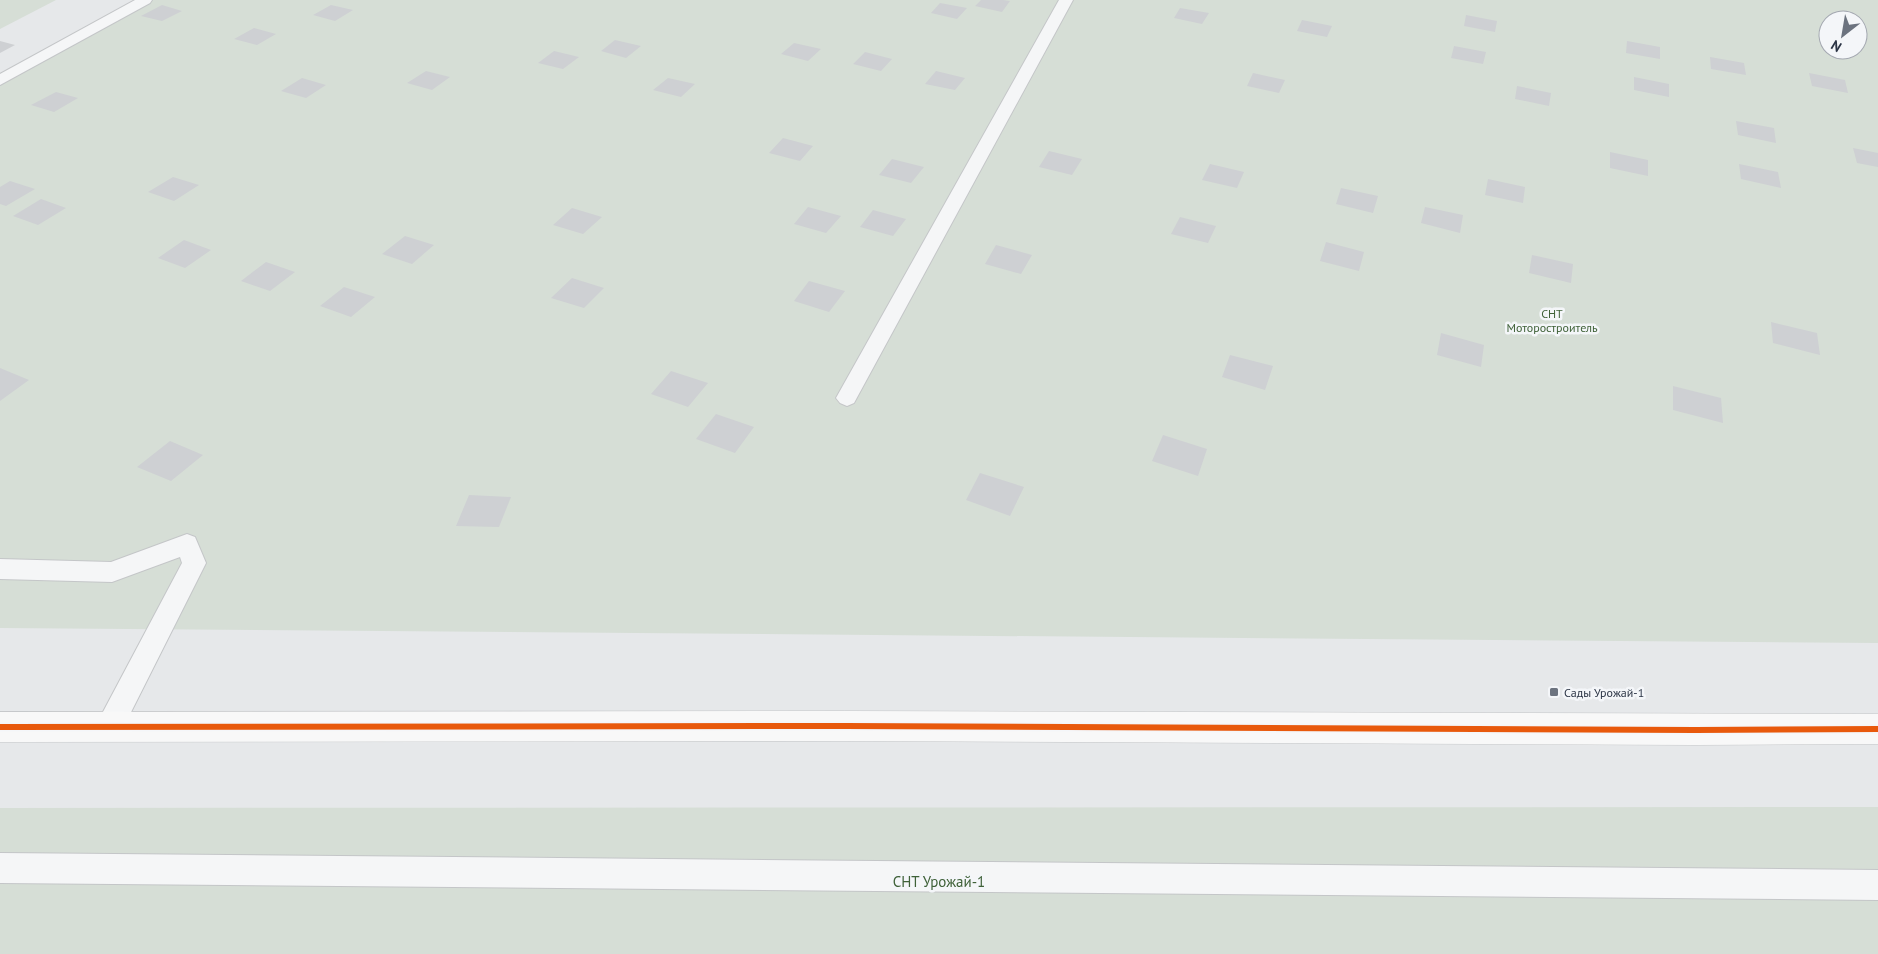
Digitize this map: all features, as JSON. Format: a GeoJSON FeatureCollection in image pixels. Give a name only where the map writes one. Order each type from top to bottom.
{"type":"FeatureCollection","features":[{"type":"Feature","properties":{"kind":"street"},"geometry":{"type":"LineString","coordinates":[[0,727],[845,726],[1695,730],[1878,729]]}},
{"type":"Feature","properties":{"kind":"lane"},"geometry":{"type":"LineString","coordinates":[[0,80],[145,0]]}},
{"type":"Feature","properties":{"kind":"lane"},"geometry":{"type":"LineString","coordinates":[[847,398],[1066,0]]}},
{"type":"Feature","properties":{"kind":"lane"},"geometry":{"type":"LineString","coordinates":[[0,569],[112,572],[187,544],[194,563],[110,727]]}},
{"type":"Feature","properties":{"kind":"lane"},"geometry":{"type":"LineString","coordinates":[[0,868],[826,874],[1878,886]]}},
{"type":"Feature","properties":{"kind":"green space"},"geometry":{"type":"Polygon","coordinates":[[[0,0],[56,0],[0,29],[0,0]]]}},
{"type":"Feature","properties":{"kind":"green space","name":"СНТ Моторостроитель"},"geometry":{"type":"Polygon","coordinates":[[[135,0],[1878,0],[1878,643],[0,628],[0,74],[135,0]]]}},
{"type":"Feature","properties":{"kind":"green space","name":"СНТ Урожай-1"},"geometry":{"type":"Polygon","coordinates":[[[1878,807],[1878,954],[0,954],[0,808],[1878,807]]]}},
{"type":"Feature","properties":{"kind":"building"},"geometry":{"type":"Polygon","coordinates":[[[981,0],[1010,1],[1002,12],[975,6],[981,0]]]}},
{"type":"Feature","properties":{"kind":"building"},"geometry":{"type":"Polygon","coordinates":[[[940,3],[967,8],[957,19],[931,13],[940,3]]]}},
{"type":"Feature","properties":{"kind":"building"},"geometry":{"type":"Polygon","coordinates":[[[162,5],[182,11],[162,21],[141,16],[162,5]]]}},
{"type":"Feature","properties":{"kind":"building"},"geometry":{"type":"Polygon","coordinates":[[[331,5],[353,10],[335,21],[313,15],[331,5]]]}},
{"type":"Feature","properties":{"kind":"building"},"geometry":{"type":"Polygon","coordinates":[[[1180,8],[1209,13],[1202,24],[1174,18],[1180,8]]]}},
{"type":"Feature","properties":{"kind":"building"},"geometry":{"type":"Polygon","coordinates":[[[1466,15],[1497,21],[1495,32],[1464,26],[1466,15]]]}},
{"type":"Feature","properties":{"kind":"building"},"geometry":{"type":"Polygon","coordinates":[[[1302,20],[1332,26],[1327,37],[1297,31],[1302,20]]]}},
{"type":"Feature","properties":{"kind":"building"},"geometry":{"type":"Polygon","coordinates":[[[254,28],[276,34],[257,45],[234,39],[254,28]]]}},
{"type":"Feature","properties":{"kind":"building"},"geometry":{"type":"Polygon","coordinates":[[[615,40],[641,46],[626,58],[601,51],[615,40]]]}},
{"type":"Feature","properties":{"kind":"building"},"geometry":{"type":"Polygon","coordinates":[[[0,41],[15,45],[0,53],[0,41]]]}},
{"type":"Feature","properties":{"kind":"building"},"geometry":{"type":"Polygon","coordinates":[[[1627,41],[1660,47],[1660,59],[1626,53],[1627,41]]]}},
{"type":"Feature","properties":{"kind":"building"},"geometry":{"type":"Polygon","coordinates":[[[794,43],[821,49],[808,61],[781,54],[794,43]]]}},
{"type":"Feature","properties":{"kind":"building"},"geometry":{"type":"Polygon","coordinates":[[[1454,46],[1486,52],[1483,64],[1451,58],[1454,46]]]}},
{"type":"Feature","properties":{"kind":"building"},"geometry":{"type":"Polygon","coordinates":[[[554,51],[579,57],[563,69],[538,63],[554,51]]]}},
{"type":"Feature","properties":{"kind":"building"},"geometry":{"type":"Polygon","coordinates":[[[865,52],[892,59],[881,71],[853,64],[865,52]]]}},
{"type":"Feature","properties":{"kind":"building"},"geometry":{"type":"Polygon","coordinates":[[[1710,57],[1744,63],[1746,75],[1711,69],[1710,57]]]}},
{"type":"Feature","properties":{"kind":"building"},"geometry":{"type":"Polygon","coordinates":[[[426,71],[450,77],[432,90],[407,83],[426,71]]]}},
{"type":"Feature","properties":{"kind":"building"},"geometry":{"type":"Polygon","coordinates":[[[936,71],[965,78],[955,90],[925,84],[936,71]]]}},
{"type":"Feature","properties":{"kind":"building"},"geometry":{"type":"Polygon","coordinates":[[[1253,73],[1285,80],[1279,93],[1247,86],[1253,73]]]}},
{"type":"Feature","properties":{"kind":"building"},"geometry":{"type":"Polygon","coordinates":[[[1809,73],[1845,80],[1848,93],[1812,86],[1809,73]]]}},
{"type":"Feature","properties":{"kind":"building"},"geometry":{"type":"Polygon","coordinates":[[[1634,77],[1669,84],[1669,97],[1634,90],[1634,77]]]}},
{"type":"Feature","properties":{"kind":"building"},"geometry":{"type":"Polygon","coordinates":[[[302,78],[326,85],[306,98],[281,91],[302,78]]]}},
{"type":"Feature","properties":{"kind":"building"},"geometry":{"type":"Polygon","coordinates":[[[668,78],[695,84],[681,97],[653,90],[668,78]]]}},
{"type":"Feature","properties":{"kind":"building"},"geometry":{"type":"Polygon","coordinates":[[[1517,86],[1551,93],[1549,106],[1515,99],[1517,86]]]}},
{"type":"Feature","properties":{"kind":"building"},"geometry":{"type":"Polygon","coordinates":[[[56,92],[78,98],[54,112],[31,105],[56,92]]]}},
{"type":"Feature","properties":{"kind":"building"},"geometry":{"type":"Polygon","coordinates":[[[1736,121],[1774,128],[1776,143],[1738,135],[1736,121]]]}},
{"type":"Feature","properties":{"kind":"building"},"geometry":{"type":"Polygon","coordinates":[[[783,138],[813,146],[800,161],[769,153],[783,138]]]}},
{"type":"Feature","properties":{"kind":"building"},"geometry":{"type":"Polygon","coordinates":[[[1853,148],[1878,153],[1878,167],[1857,163],[1853,148]]]}},
{"type":"Feature","properties":{"kind":"building"},"geometry":{"type":"Polygon","coordinates":[[[1049,151],[1082,159],[1072,175],[1039,167],[1049,151]]]}},
{"type":"Feature","properties":{"kind":"building"},"geometry":{"type":"Polygon","coordinates":[[[1610,152],[1648,160],[1648,176],[1610,168],[1610,152]]]}},
{"type":"Feature","properties":{"kind":"building"},"geometry":{"type":"Polygon","coordinates":[[[892,159],[924,167],[911,183],[879,175],[892,159]]]}},
{"type":"Feature","properties":{"kind":"building"},"geometry":{"type":"Polygon","coordinates":[[[1210,164],[1244,172],[1237,188],[1202,180],[1210,164]]]}},
{"type":"Feature","properties":{"kind":"building"},"geometry":{"type":"Polygon","coordinates":[[[1739,164],[1778,172],[1781,188],[1741,179],[1739,164]]]}},
{"type":"Feature","properties":{"kind":"building"},"geometry":{"type":"Polygon","coordinates":[[[173,177],[199,185],[174,201],[148,192],[173,177]]]}},
{"type":"Feature","properties":{"kind":"building"},"geometry":{"type":"Polygon","coordinates":[[[1488,179],[1525,187],[1523,203],[1485,195],[1488,179]]]}},
{"type":"Feature","properties":{"kind":"building"},"geometry":{"type":"Polygon","coordinates":[[[10,181],[35,189],[6,206],[0,204],[0,187],[10,181]]]}},
{"type":"Feature","properties":{"kind":"building"},"geometry":{"type":"Polygon","coordinates":[[[1341,188],[1378,196],[1373,213],[1336,204],[1341,188]]]}},
{"type":"Feature","properties":{"kind":"building"},"geometry":{"type":"Polygon","coordinates":[[[41,199],[66,208],[38,225],[13,216],[41,199]]]}},
{"type":"Feature","properties":{"kind":"building"},"geometry":{"type":"Polygon","coordinates":[[[808,207],[841,216],[826,233],[794,224],[808,207]]]}},
{"type":"Feature","properties":{"kind":"building"},"geometry":{"type":"Polygon","coordinates":[[[1425,207],[1463,215],[1460,233],[1421,223],[1425,207]]]}},
{"type":"Feature","properties":{"kind":"building"},"geometry":{"type":"Polygon","coordinates":[[[572,208],[602,217],[583,234],[553,225],[572,208]]]}},
{"type":"Feature","properties":{"kind":"building"},"geometry":{"type":"Polygon","coordinates":[[[873,210],[906,219],[893,236],[860,227],[873,210]]]}},
{"type":"Feature","properties":{"kind":"building"},"geometry":{"type":"Polygon","coordinates":[[[1180,217],[1216,226],[1208,243],[1171,234],[1180,217]]]}},
{"type":"Feature","properties":{"kind":"building"},"geometry":{"type":"Polygon","coordinates":[[[405,236],[434,245],[412,264],[382,254],[405,236]]]}},
{"type":"Feature","properties":{"kind":"building"},"geometry":{"type":"Polygon","coordinates":[[[184,240],[211,250],[185,268],[158,258],[184,240]]]}},
{"type":"Feature","properties":{"kind":"building"},"geometry":{"type":"Polygon","coordinates":[[[1326,242],[1364,252],[1359,271],[1320,261],[1326,242]]]}},
{"type":"Feature","properties":{"kind":"building"},"geometry":{"type":"Polygon","coordinates":[[[996,245],[1032,255],[1021,274],[985,264],[996,245]]]}},
{"type":"Feature","properties":{"kind":"building"},"geometry":{"type":"Polygon","coordinates":[[[1532,255],[1573,264],[1571,283],[1529,273],[1532,255]]]}},
{"type":"Feature","properties":{"kind":"building"},"geometry":{"type":"Polygon","coordinates":[[[266,262],[295,272],[270,291],[241,281],[266,262]]]}},
{"type":"Feature","properties":{"kind":"building"},"geometry":{"type":"Polygon","coordinates":[[[572,278],[604,288],[584,308],[551,298],[572,278]]]}},
{"type":"Feature","properties":{"kind":"building"},"geometry":{"type":"Polygon","coordinates":[[[809,281],[845,291],[829,312],[794,301],[809,281]]]}},
{"type":"Feature","properties":{"kind":"building"},"geometry":{"type":"Polygon","coordinates":[[[344,287],[375,297],[351,317],[320,306],[344,287]]]}},
{"type":"Feature","properties":{"kind":"building"},"geometry":{"type":"Polygon","coordinates":[[[1771,322],[1817,333],[1820,355],[1773,343],[1771,322]]]}},
{"type":"Feature","properties":{"kind":"building"},"geometry":{"type":"Polygon","coordinates":[[[1441,333],[1484,345],[1481,367],[1437,355],[1441,333]]]}},
{"type":"Feature","properties":{"kind":"building"},"geometry":{"type":"Polygon","coordinates":[[[1230,355],[1273,366],[1265,390],[1222,377],[1230,355]]]}},
{"type":"Feature","properties":{"kind":"building"},"geometry":{"type":"Polygon","coordinates":[[[0,368],[29,380],[0,401],[0,368]]]}},
{"type":"Feature","properties":{"kind":"building"},"geometry":{"type":"Polygon","coordinates":[[[671,371],[708,383],[688,407],[651,394],[671,371]]]}},
{"type":"Feature","properties":{"kind":"building"},"geometry":{"type":"Polygon","coordinates":[[[1673,386],[1721,398],[1723,423],[1673,410],[1673,386]]]}},
{"type":"Feature","properties":{"kind":"building"},"geometry":{"type":"Polygon","coordinates":[[[716,414],[754,427],[735,453],[696,439],[716,414]]]}},
{"type":"Feature","properties":{"kind":"building"},"geometry":{"type":"Polygon","coordinates":[[[1163,435],[1207,449],[1198,476],[1152,461],[1163,435]]]}},
{"type":"Feature","properties":{"kind":"building"},"geometry":{"type":"Polygon","coordinates":[[[170,441],[203,455],[171,481],[137,467],[170,441]]]}},
{"type":"Feature","properties":{"kind":"building"},"geometry":{"type":"Polygon","coordinates":[[[980,473],[1024,487],[1010,516],[966,500],[980,473]]]}},
{"type":"Feature","properties":{"kind":"building"},"geometry":{"type":"Polygon","coordinates":[[[469,495],[511,497],[499,527],[456,526],[469,495]]]}},
{"type":"Feature","properties":{"kind":"cycle path"},"geometry":{"type":"LineString","coordinates":[[0,727],[845,726],[1695,730],[1878,729]]}},
{"type":"Feature","properties":{"kind":"place","name":"Сады Урожай-1"},"geometry":{"type":"Point","coordinates":[1554,692]}}]}
